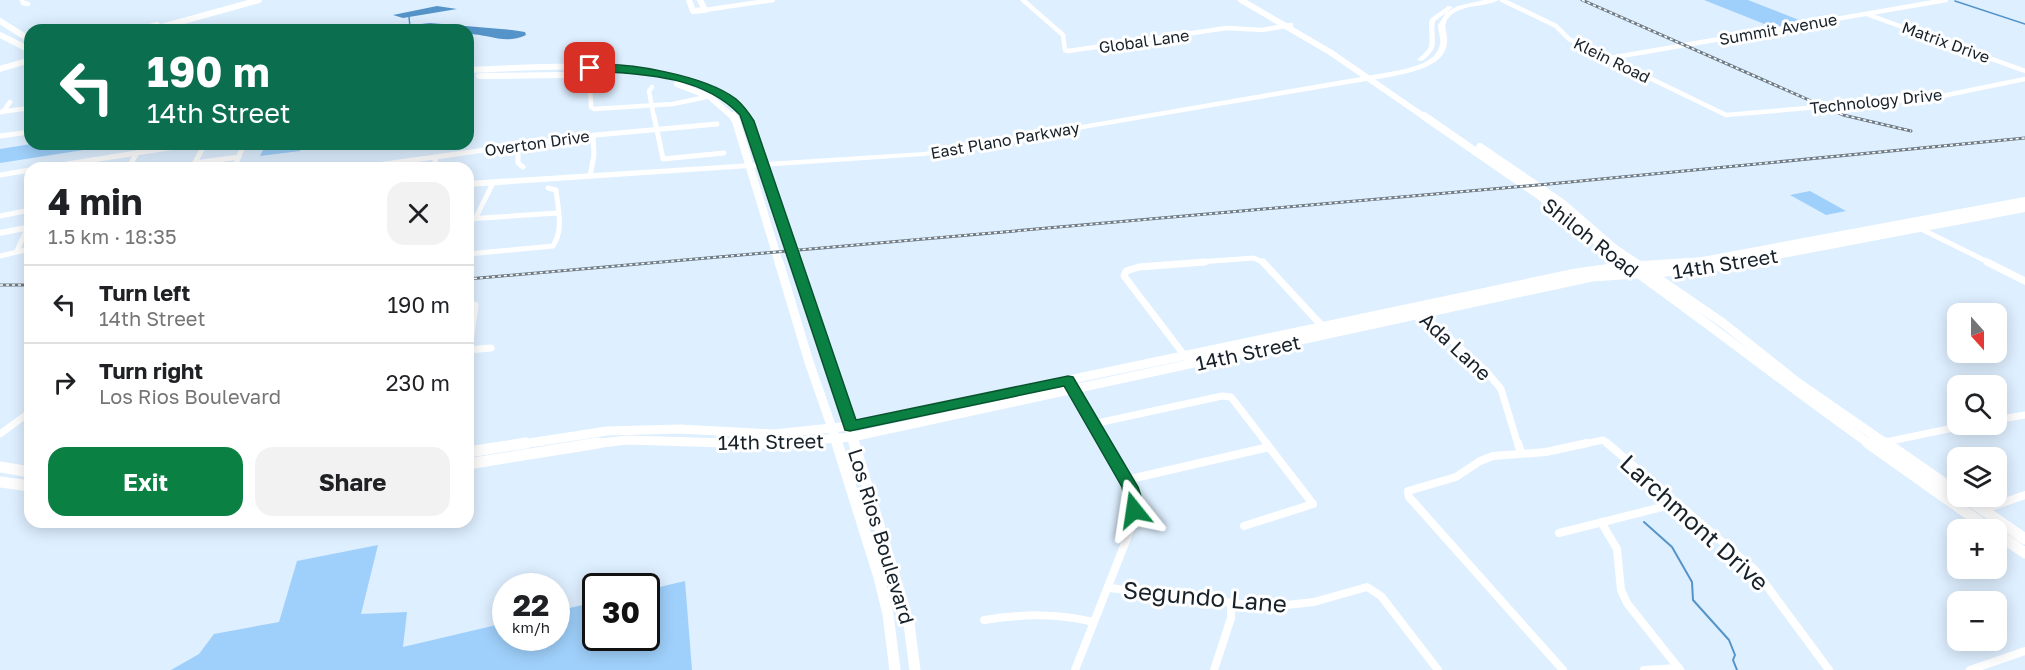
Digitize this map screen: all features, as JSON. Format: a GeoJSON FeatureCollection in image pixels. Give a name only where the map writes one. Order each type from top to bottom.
{"type":"FeatureCollection","features":[{"type":"Feature","properties":{"kind":"main road"},"geometry":{"type":"LineString","coordinates":[[169,24],[246,0]]}},
{"type":"Feature","properties":{"kind":"main road"},"geometry":{"type":"LineString","coordinates":[[164,24],[259,0]]}},
{"type":"Feature","properties":{"kind":"main road"},"geometry":{"type":"LineString","coordinates":[[689,0],[694,12],[705,10],[700,0]]}},
{"type":"Feature","properties":{"kind":"main road","name":"Shiloh Road"},"geometry":{"type":"LineString","coordinates":[[1241,0],[1258,5],[1333,47],[1371,76]]}},
{"type":"Feature","properties":{"kind":"main road"},"geometry":{"type":"LineString","coordinates":[[1444,14],[1457,4],[1476,0]]}},
{"type":"Feature","properties":{"kind":"main road"},"geometry":{"type":"LineString","coordinates":[[1444,14],[1464,6],[1496,0]]}},
{"type":"Feature","properties":{"kind":"main road","name":"Shiloh Road"},"geometry":{"type":"LineString","coordinates":[[1250,3],[1283,27],[1371,76],[1567,207],[1638,270],[1803,397],[1976,519]]}},
{"type":"Feature","properties":{"kind":"main road","name":"East Plano Parkway"},"geometry":{"type":"LineString","coordinates":[[474,184],[941,149],[1371,76],[1433,55],[1444,44],[1441,25],[1444,14]]}},
{"type":"Feature","properties":{"kind":"main road"},"geometry":{"type":"LineString","coordinates":[[0,21],[24,36]]}},
{"type":"Feature","properties":{"kind":"main road"},"geometry":{"type":"LineString","coordinates":[[0,35],[24,47]]}},
{"type":"Feature","properties":{"kind":"main road"},"geometry":{"type":"LineString","coordinates":[[0,71],[24,64]]}},
{"type":"Feature","properties":{"kind":"main road"},"geometry":{"type":"LineString","coordinates":[[548,75],[553,69]]}},
{"type":"Feature","properties":{"kind":"main road"},"geometry":{"type":"LineString","coordinates":[[474,70],[615,69],[659,74],[704,86],[733,102],[745,115],[734,118],[726,107],[711,97],[680,85],[651,78],[600,74],[474,76]]}},
{"type":"Feature","properties":{"kind":"main road","name":"Shiloh Road"},"geometry":{"type":"LineString","coordinates":[[1422,110],[1556,208],[1590,239],[1627,266],[1638,270]]}},
{"type":"Feature","properties":{"kind":"main road","name":"Los Rios Boulevard"},"geometry":{"type":"LineString","coordinates":[[745,115],[810,305],[896,576],[909,624],[915,670]]}},
{"type":"Feature","properties":{"kind":"main road","name":"Los Rios Boulevard"},"geometry":{"type":"LineString","coordinates":[[734,118],[879,577],[888,614],[895,670]]}},
{"type":"Feature","properties":{"kind":"main road","name":"East Plano Parkway"},"geometry":{"type":"LineString","coordinates":[[474,179],[590,174]]}},
{"type":"Feature","properties":{"kind":"main road","name":"14th Street"},"geometry":{"type":"LineString","coordinates":[[1070,385],[1185,356],[1422,314],[1592,278],[1749,253],[2025,201]]}},
{"type":"Feature","properties":{"kind":"main road"},"geometry":{"type":"LineString","coordinates":[[762,210],[777,207]]}},
{"type":"Feature","properties":{"kind":"main road"},"geometry":{"type":"LineString","coordinates":[[1556,208],[1567,207]]}},
{"type":"Feature","properties":{"kind":"main road","name":"14th Street"},"geometry":{"type":"LineString","coordinates":[[1638,270],[1650,273],[1699,270],[2025,208]]}},
{"type":"Feature","properties":{"kind":"main road"},"geometry":{"type":"LineString","coordinates":[[1969,211],[1981,217]]}},
{"type":"Feature","properties":{"kind":"main road"},"geometry":{"type":"LineString","coordinates":[[0,233],[24,230]]}},
{"type":"Feature","properties":{"kind":"main road"},"geometry":{"type":"LineString","coordinates":[[0,239],[24,230]]}},
{"type":"Feature","properties":{"kind":"main road"},"geometry":{"type":"LineString","coordinates":[[1824,239],[1834,245]]}},
{"type":"Feature","properties":{"kind":"main road"},"geometry":{"type":"LineString","coordinates":[[1749,253],[1759,259]]}},
{"type":"Feature","properties":{"kind":"main road","name":"14th Street"},"geometry":{"type":"LineString","coordinates":[[474,452],[567,441],[689,440],[759,444],[851,432],[1070,385],[1191,364],[1414,307],[1576,273],[1627,266]]}},
{"type":"Feature","properties":{"kind":"main road","name":"Shiloh Road"},"geometry":{"type":"LineString","coordinates":[[1650,273],[1723,323],[1786,374],[1947,486]]}},
{"type":"Feature","properties":{"kind":"main road"},"geometry":{"type":"LineString","coordinates":[[1506,288],[1515,294]]}},
{"type":"Feature","properties":{"kind":"main road"},"geometry":{"type":"LineString","coordinates":[[793,308],[810,305]]}},
{"type":"Feature","properties":{"kind":"main road"},"geometry":{"type":"LineString","coordinates":[[1711,325],[1723,323]]}},
{"type":"Feature","properties":{"kind":"main road"},"geometry":{"type":"LineString","coordinates":[[807,355],[824,350]]}},
{"type":"Feature","properties":{"kind":"main road","name":"14th Street"},"geometry":{"type":"LineString","coordinates":[[474,462],[621,430],[835,434]]}},
{"type":"Feature","properties":{"kind":"main road"},"geometry":{"type":"LineString","coordinates":[[689,440],[694,430]]}},
{"type":"Feature","properties":{"kind":"main road"},"geometry":{"type":"LineString","coordinates":[[0,467],[24,471]]}},
{"type":"Feature","properties":{"kind":"main road"},"geometry":{"type":"LineString","coordinates":[[0,482],[24,485]]}},
{"type":"Feature","properties":{"kind":"main road"},"geometry":{"type":"LineString","coordinates":[[1978,507],[2025,539]]}},
{"type":"Feature","properties":{"kind":"main road"},"geometry":{"type":"LineString","coordinates":[[860,518],[877,514]]}},
{"type":"Feature","properties":{"kind":"main road"},"geometry":{"type":"LineString","coordinates":[[2007,541],[2025,553]]}},
{"type":"Feature","properties":{"kind":"main road"},"geometry":{"type":"LineString","coordinates":[[879,577],[896,576]]}},
{"type":"Feature","properties":{"kind":"street"},"geometry":{"type":"LineString","coordinates":[[22,0],[27,4]]}},
{"type":"Feature","properties":{"kind":"street","name":"Global Lane"},"geometry":{"type":"LineString","coordinates":[[1023,0],[1063,35],[1065,50],[1068,51],[1227,28],[1262,30],[1291,25]]}},
{"type":"Feature","properties":{"kind":"street","name":"Klein Road"},"geometry":{"type":"LineString","coordinates":[[1502,0],[1556,26],[1566,37],[1726,115]]}},
{"type":"Feature","properties":{"kind":"street","name":"Summit Avenue"},"geometry":{"type":"LineString","coordinates":[[1610,58],[1946,0]]}},
{"type":"Feature","properties":{"kind":"street"},"geometry":{"type":"LineString","coordinates":[[705,10],[773,1]]}},
{"type":"Feature","properties":{"kind":"street","name":"Matrix Drive"},"geometry":{"type":"LineString","coordinates":[[1866,14],[2025,70]]}},
{"type":"Feature","properties":{"kind":"street","name":"Technology Drive"},"geometry":{"type":"LineString","coordinates":[[1726,115],[1937,97],[2025,79]]}},
{"type":"Feature","properties":{"kind":"street"},"geometry":{"type":"LineString","coordinates":[[592,81],[590,84],[591,107],[594,109],[652,107],[720,94]]}},
{"type":"Feature","properties":{"kind":"street"},"geometry":{"type":"LineString","coordinates":[[652,87],[649,90],[663,159],[724,153]]}},
{"type":"Feature","properties":{"kind":"street"},"geometry":{"type":"LineString","coordinates":[[1,112],[10,102]]}},
{"type":"Feature","properties":{"kind":"street"},"geometry":{"type":"LineString","coordinates":[[1,112],[24,109]]}},
{"type":"Feature","properties":{"kind":"street","name":"Overton Drive"},"geometry":{"type":"LineString","coordinates":[[407,162],[593,136],[717,124]]}},
{"type":"Feature","properties":{"kind":"street"},"geometry":{"type":"LineString","coordinates":[[0,136],[24,133]]}},
{"type":"Feature","properties":{"kind":"street"},"geometry":{"type":"LineString","coordinates":[[590,174],[594,155],[593,136]]}},
{"type":"Feature","properties":{"kind":"street"},"geometry":{"type":"LineString","coordinates":[[518,146],[518,163],[523,167]]}},
{"type":"Feature","properties":{"kind":"street"},"geometry":{"type":"LineString","coordinates":[[88,162],[156,150]]}},
{"type":"Feature","properties":{"kind":"street"},"geometry":{"type":"LineString","coordinates":[[237,162],[242,150]]}},
{"type":"Feature","properties":{"kind":"street"},"geometry":{"type":"LineString","coordinates":[[132,162],[137,153]]}},
{"type":"Feature","properties":{"kind":"street"},"geometry":{"type":"LineString","coordinates":[[214,162],[239,157]]}},
{"type":"Feature","properties":{"kind":"street"},"geometry":{"type":"LineString","coordinates":[[435,162],[436,158]]}},
{"type":"Feature","properties":{"kind":"street"},"geometry":{"type":"LineString","coordinates":[[0,175],[24,171]]}},
{"type":"Feature","properties":{"kind":"street"},"geometry":{"type":"LineString","coordinates":[[474,214],[493,183]]}},
{"type":"Feature","properties":{"kind":"street"},"geometry":{"type":"LineString","coordinates":[[474,253],[553,246],[557,242],[559,231],[558,213],[556,190],[548,188]]}},
{"type":"Feature","properties":{"kind":"street"},"geometry":{"type":"LineString","coordinates":[[0,216],[24,211]]}},
{"type":"Feature","properties":{"kind":"street"},"geometry":{"type":"LineString","coordinates":[[474,219],[558,213]]}},
{"type":"Feature","properties":{"kind":"street"},"geometry":{"type":"LineString","coordinates":[[1909,222],[2025,281]]}},
{"type":"Feature","properties":{"kind":"street"},"geometry":{"type":"LineString","coordinates":[[17,252],[24,237]]}},
{"type":"Feature","properties":{"kind":"street"},"geometry":{"type":"LineString","coordinates":[[0,256],[24,250]]}},
{"type":"Feature","properties":{"kind":"street"},"geometry":{"type":"LineString","coordinates":[[1191,364],[1127,281],[1124,276],[1126,271],[1139,267],[1254,258],[1263,262],[1327,330]]}},
{"type":"Feature","properties":{"kind":"street","name":"Ada Lane"},"geometry":{"type":"LineString","coordinates":[[1414,307],[1486,371],[1501,389],[1521,453]]}},
{"type":"Feature","properties":{"kind":"street"},"geometry":{"type":"LineString","coordinates":[[474,350],[491,348]]}},
{"type":"Feature","properties":{"kind":"street"},"geometry":{"type":"LineString","coordinates":[[1070,385],[1126,480],[1134,498],[1132,523],[1110,588],[1076,670]]}},
{"type":"Feature","properties":{"kind":"street"},"geometry":{"type":"LineString","coordinates":[[1093,424],[1226,396],[1231,397],[1313,504],[1244,526]]}},
{"type":"Feature","properties":{"kind":"street"},"geometry":{"type":"LineString","coordinates":[[2007,418],[2025,415]]}},
{"type":"Feature","properties":{"kind":"street"},"geometry":{"type":"LineString","coordinates":[[0,434],[24,416]]}},
{"type":"Feature","properties":{"kind":"street"},"geometry":{"type":"LineString","coordinates":[[1872,446],[1947,429]]}},
{"type":"Feature","properties":{"kind":"street","name":"Larchmont Drive"},"geometry":{"type":"LineString","coordinates":[[1521,453],[1546,452],[1603,440],[1755,570],[1830,670]]}},
{"type":"Feature","properties":{"kind":"street"},"geometry":{"type":"LineString","coordinates":[[1126,480],[1269,447]]}},
{"type":"Feature","properties":{"kind":"street"},"geometry":{"type":"LineString","coordinates":[[1521,453],[1493,456],[1480,461],[1456,477],[1408,491],[1409,497],[1563,670]]}},
{"type":"Feature","properties":{"kind":"street"},"geometry":{"type":"LineString","coordinates":[[1969,514],[2025,495]]}},
{"type":"Feature","properties":{"kind":"street"},"geometry":{"type":"LineString","coordinates":[[1559,533],[1678,503]]}},
{"type":"Feature","properties":{"kind":"street"},"geometry":{"type":"LineString","coordinates":[[1601,522],[1617,549],[1621,590],[1627,603],[1679,669]]}},
{"type":"Feature","properties":{"kind":"street","name":"Segundo Lane"},"geometry":{"type":"LineString","coordinates":[[1110,588],[1267,606],[1314,602],[1369,588],[1381,596],[1438,670]]}},
{"type":"Feature","properties":{"kind":"street"},"geometry":{"type":"LineString","coordinates":[[1214,670],[1231,618],[1231,603]]}},
{"type":"Feature","properties":{"kind":"street"},"geometry":{"type":"LineString","coordinates":[[984,620],[1031,613],[1052,613],[1094,622]]}},
{"type":"Feature","properties":{"kind":"street"},"geometry":{"type":"LineString","coordinates":[[1970,670],[2025,651]]}},
{"type":"Feature","properties":{"kind":"street"},"geometry":{"type":"LineString","coordinates":[[1644,670],[1679,669]]}},
{"type":"Feature","properties":{"kind":"shaded area"},"geometry":{"type":"Polygon","coordinates":[[[1704,0],[1748,0],[1809,24],[1777,29],[1704,0]]]}},
{"type":"Feature","properties":{"kind":"shaded area"},"geometry":{"type":"Polygon","coordinates":[[[437,6],[457,9],[403,18],[393,15],[437,6]]]}},
{"type":"Feature","properties":{"kind":"shaded area"},"geometry":{"type":"Polygon","coordinates":[[[474,27],[525,32],[526,35],[504,39],[474,34],[474,27]]]}},
{"type":"Feature","properties":{"kind":"shaded area"},"geometry":{"type":"Polygon","coordinates":[[[24,145],[24,150],[83,150],[0,163],[0,149],[24,145]]]}},
{"type":"Feature","properties":{"kind":"shaded area"},"geometry":{"type":"Polygon","coordinates":[[[263,150],[300,150],[300,151],[260,156],[263,150]]]}},
{"type":"Feature","properties":{"kind":"shaded area"},"geometry":{"type":"Polygon","coordinates":[[[1810,191],[1846,211],[1826,215],[1790,195],[1810,191]]]}},
{"type":"Feature","properties":{"kind":"shaded area"},"geometry":{"type":"Polygon","coordinates":[[[378,545],[361,614],[407,612],[403,647],[492,626],[492,651],[570,651],[570,608],[582,605],[582,651],[660,651],[660,587],[685,581],[692,670],[171,670],[199,654],[214,634],[279,622],[297,561],[378,545]]]}},
{"type":"Feature","properties":{"kind":"waterway"},"geometry":{"type":"LineString","coordinates":[[1955,1],[2025,24]]}},
{"type":"Feature","properties":{"kind":"waterway"},"geometry":{"type":"LineString","coordinates":[[409,17],[410,24]]}},
{"type":"Feature","properties":{"kind":"waterway"},"geometry":{"type":"LineString","coordinates":[[1644,522],[1672,547],[1692,582],[1693,600],[1729,640],[1735,655],[1733,660],[1737,670]]}},
{"type":"Feature","properties":{"kind":"railway"},"geometry":{"type":"LineString","coordinates":[[1582,0],[1843,115],[1911,131]]}},
{"type":"Feature","properties":{"kind":"railway"},"geometry":{"type":"LineString","coordinates":[[474,278],[1549,184],[2025,138]]}},
{"type":"Feature","properties":{"kind":"railway"},"geometry":{"type":"LineString","coordinates":[[0,285],[24,285]]}},
{"type":"Feature","properties":{"kind":"route"},"geometry":{"type":"LineString","coordinates":[[590,68],[635,70],[677,77],[714,90],[733,102],[744,113],[749,121],[850,426],[1068,380],[1130,487],[1134,498],[1134,510]]}}]}
